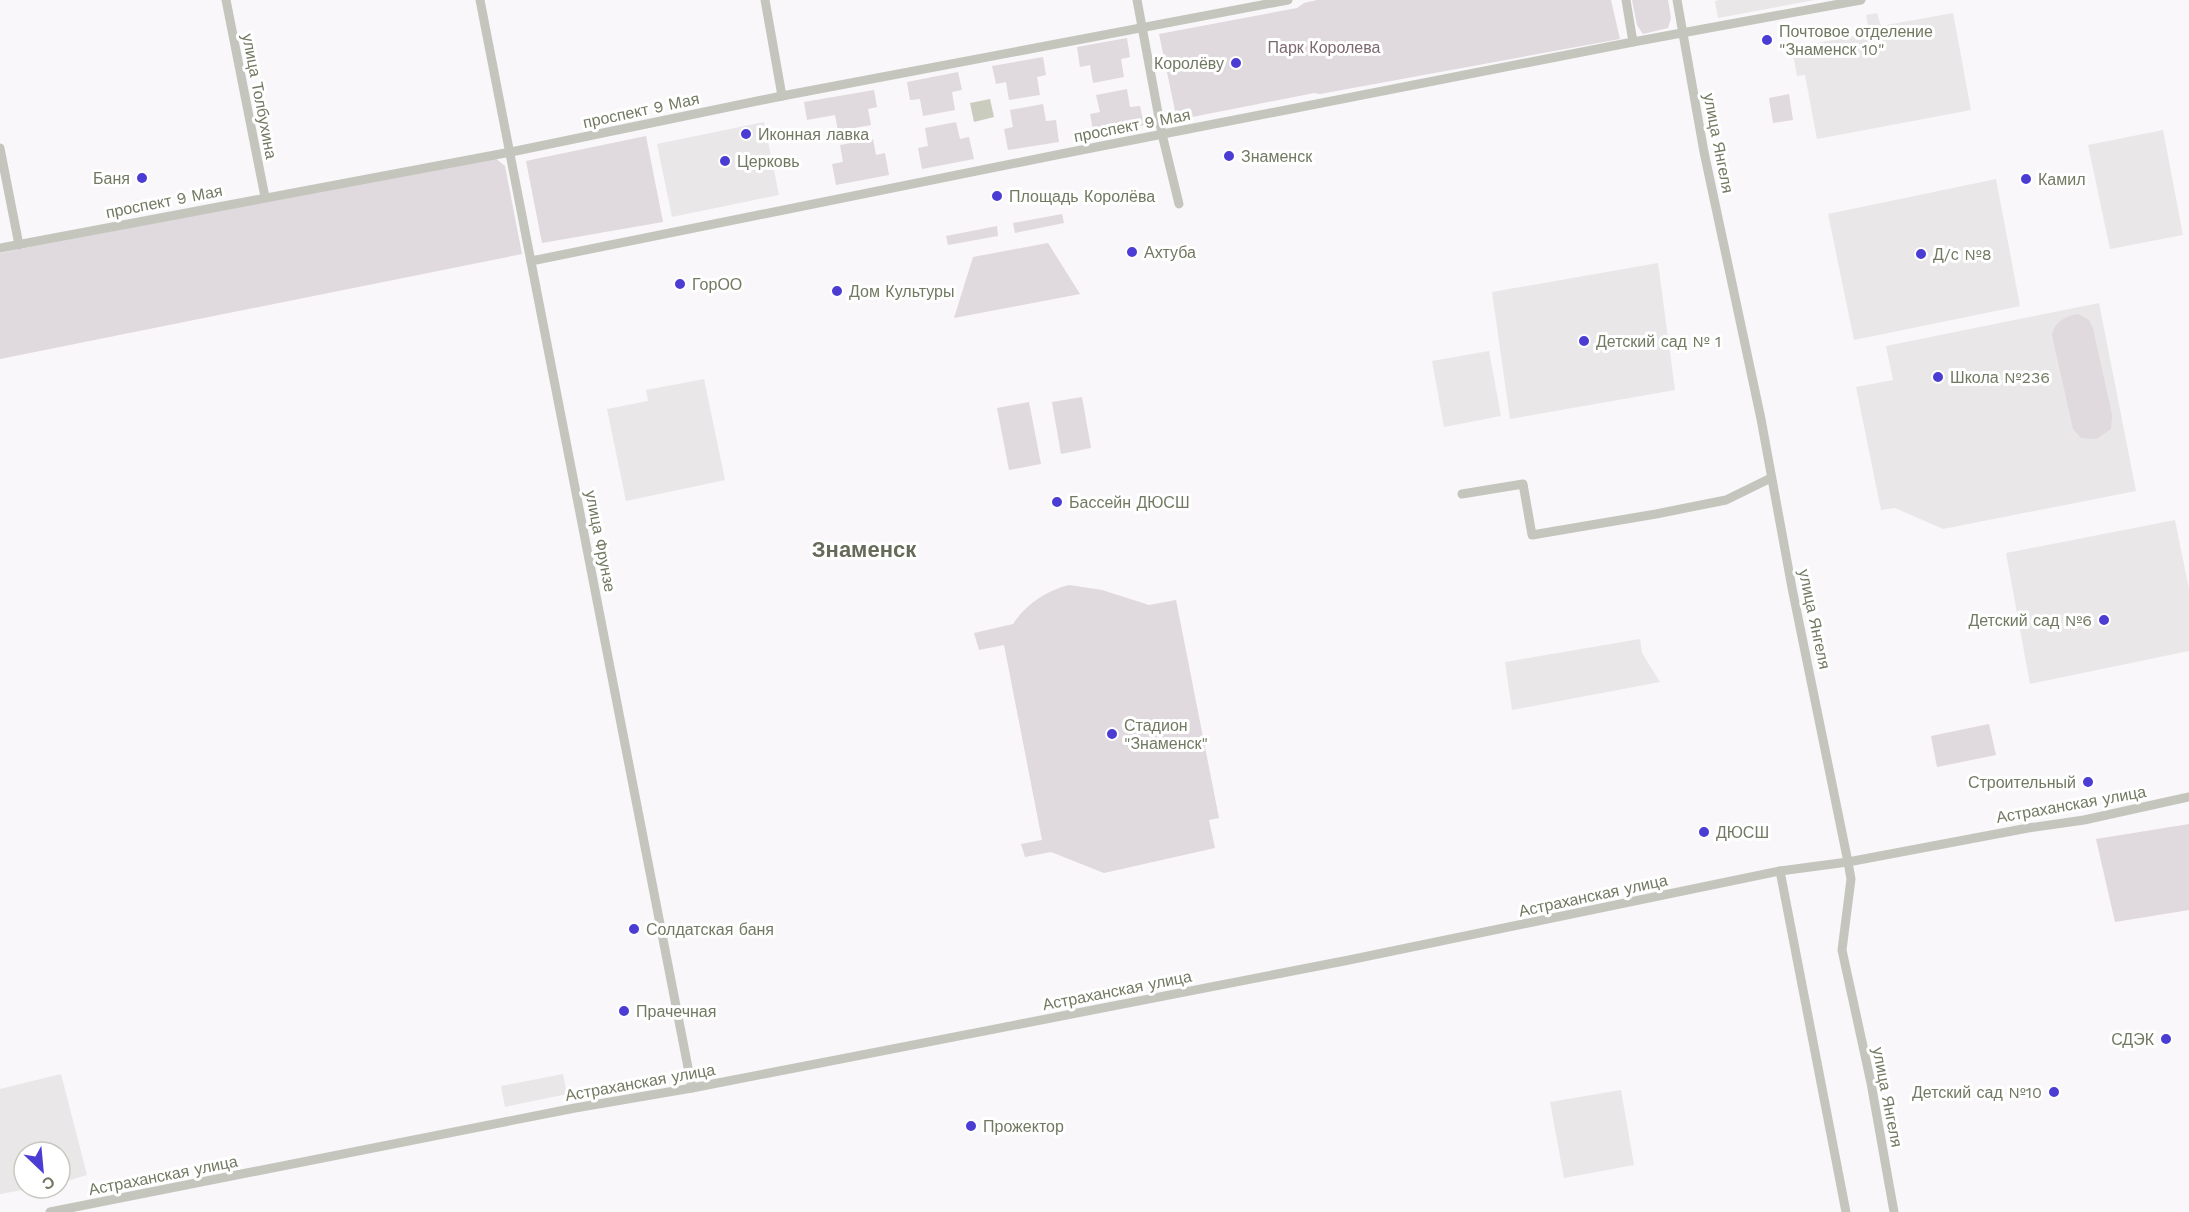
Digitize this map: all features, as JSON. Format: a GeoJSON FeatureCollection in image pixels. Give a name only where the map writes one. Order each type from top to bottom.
{"type":"FeatureCollection","features":[{"type":"Feature","properties":{"kind":"street","name":"улица Толбухина"},"geometry":{"type":"LineString","coordinates":[[226,0],[265,197]]}},
{"type":"Feature","properties":{"kind":"street","name":"улица Фрунзе"},"geometry":{"type":"LineString","coordinates":[[480,0],[692,1088]]}},
{"type":"Feature","properties":{"kind":"street"},"geometry":{"type":"LineString","coordinates":[[765,0],[782,96]]}},
{"type":"Feature","properties":{"kind":"street"},"geometry":{"type":"LineString","coordinates":[[1137,0],[1162,134],[1179,204]]}},
{"type":"Feature","properties":{"kind":"street","name":"проспект 9 Мая"},"geometry":{"type":"LineString","coordinates":[[0,248],[511,152],[782,96],[1288,0]]}},
{"type":"Feature","properties":{"kind":"street"},"geometry":{"type":"LineString","coordinates":[[1626,0],[1633,42]]}},
{"type":"Feature","properties":{"kind":"street","name":"улица Янгеля"},"geometry":{"type":"LineString","coordinates":[[1677,0],[1704,152],[1761,419],[1848,862],[1851,879],[1842,950],[1871,1083],[1894,1212]]}},
{"type":"Feature","properties":{"kind":"street"},"geometry":{"type":"LineString","coordinates":[[1683,33],[1861,0]]}},
{"type":"Feature","properties":{"kind":"street","name":"проспект 9 Мая"},"geometry":{"type":"LineString","coordinates":[[531,261],[1162,134],[1683,33]]}},
{"type":"Feature","properties":{"kind":"street"},"geometry":{"type":"LineString","coordinates":[[0,148],[19,245]]}},
{"type":"Feature","properties":{"kind":"street"},"geometry":{"type":"LineString","coordinates":[[1462,494],[1523,484],[1532,535],[1726,500],[1771,478]]}},
{"type":"Feature","properties":{"kind":"street","name":"Астраханская улица"},"geometry":{"type":"LineString","coordinates":[[50,1212],[565,1110],[692,1088],[1349,960],[1780,871],[1848,862],[2028,828],[2084,820],[2189,796]]}},
{"type":"Feature","properties":{"kind":"street"},"geometry":{"type":"LineString","coordinates":[[1780,871],[1846,1212]]}},
{"type":"Feature","properties":{"kind":"shaded area"},"geometry":{"type":"Polygon","coordinates":[[[1815,0],[1718,18],[1715,1],[1815,0]]]}},
{"type":"Feature","properties":{"kind":"shaded area"},"geometry":{"type":"Polygon","coordinates":[[[1877,13],[1881,26],[1953,13],[1971,110],[1817,139],[1805,75],[1797,76],[1792,48],[1869,33],[1866,15],[1877,13]]]}},
{"type":"Feature","properties":{"kind":"shaded area"},"geometry":{"type":"Polygon","coordinates":[[[990,99],[994,117],[974,122],[970,103],[990,99]]]}},
{"type":"Feature","properties":{"kind":"shaded area"},"geometry":{"type":"Polygon","coordinates":[[[764,122],[779,195],[672,217],[657,144],[764,122]]]}},
{"type":"Feature","properties":{"kind":"shaded area"},"geometry":{"type":"Polygon","coordinates":[[[2163,130],[2183,235],[2110,249],[2088,145],[2163,130]]]}},
{"type":"Feature","properties":{"kind":"shaded area"},"geometry":{"type":"Polygon","coordinates":[[[1996,179],[2020,306],[1854,340],[1828,214],[1996,179]]]}},
{"type":"Feature","properties":{"kind":"shaded area","name":"Детский сад № 1"},"geometry":{"type":"Polygon","coordinates":[[[1658,263],[1675,390],[1510,419],[1492,292],[1658,263]]]}},
{"type":"Feature","properties":{"kind":"shaded area"},"geometry":{"type":"Polygon","coordinates":[[[2099,303],[2136,491],[1943,529],[1895,508],[1881,510],[1856,387],[1893,380],[1886,346],[2099,303]]]}},
{"type":"Feature","properties":{"kind":"shaded area"},"geometry":{"type":"Polygon","coordinates":[[[1489,351],[1501,416],[1444,427],[1432,361],[1489,351]]]}},
{"type":"Feature","properties":{"kind":"shaded area"},"geometry":{"type":"Polygon","coordinates":[[[704,379],[725,480],[626,501],[607,409],[648,401],[646,390],[704,379]]]}},
{"type":"Feature","properties":{"kind":"shaded area","name":"Детский сад №6"},"geometry":{"type":"Polygon","coordinates":[[[2175,520],[2189,589],[2189,651],[2030,684],[2006,553],[2175,520]]]}},
{"type":"Feature","properties":{"kind":"shaded area"},"geometry":{"type":"Polygon","coordinates":[[[1640,639],[1642,653],[1660,682],[1512,710],[1505,662],[1640,639]]]}},
{"type":"Feature","properties":{"kind":"shaded area"},"geometry":{"type":"Polygon","coordinates":[[[61,1074],[87,1175],[72,1179],[72,1140],[12,1140],[12,1192],[0,1194],[0,1089],[61,1074]]]}},
{"type":"Feature","properties":{"kind":"shaded area"},"geometry":{"type":"Polygon","coordinates":[[[563,1074],[567,1094],[505,1107],[501,1086],[563,1074]]]}},
{"type":"Feature","properties":{"kind":"shaded area"},"geometry":{"type":"Polygon","coordinates":[[[1621,1090],[1634,1165],[1564,1178],[1550,1102],[1621,1090]]]}},
{"type":"Feature","properties":{"kind":"green space","name":"Парк Королева"},"geometry":{"type":"Polygon","coordinates":[[[1317,0],[1611,0],[1620,39],[1320,94],[1314,93],[1177,120],[1159,34],[1297,8],[1304,3],[1317,0]]]}},
{"type":"Feature","properties":{"kind":"green space"},"geometry":{"type":"Polygon","coordinates":[[[1632,0],[1668,0],[1671,18],[1668,28],[1643,34],[1637,25],[1632,0]]]}},
{"type":"Feature","properties":{"kind":"green space"},"geometry":{"type":"Polygon","coordinates":[[[1127,38],[1130,57],[1121,59],[1124,77],[1093,83],[1090,65],[1080,67],[1077,47],[1127,38]]]}},
{"type":"Feature","properties":{"kind":"green space"},"geometry":{"type":"Polygon","coordinates":[[[1043,57],[1046,75],[1037,77],[1040,95],[1009,100],[1006,82],[996,84],[992,66],[1043,57]]]}},
{"type":"Feature","properties":{"kind":"green space"},"geometry":{"type":"Polygon","coordinates":[[[958,72],[962,90],[952,92],[955,110],[923,116],[920,99],[910,100],[907,82],[958,72]]]}},
{"type":"Feature","properties":{"kind":"green space"},"geometry":{"type":"Polygon","coordinates":[[[1127,89],[1130,107],[1140,106],[1144,125],[1094,135],[1090,114],[1100,112],[1096,95],[1127,89]]]}},
{"type":"Feature","properties":{"kind":"green space"},"geometry":{"type":"Polygon","coordinates":[[[874,90],[877,107],[868,109],[871,125],[838,131],[835,115],[807,120],[804,102],[874,90]]]}},
{"type":"Feature","properties":{"kind":"green space"},"geometry":{"type":"Polygon","coordinates":[[[1789,94],[1793,120],[1773,123],[1769,98],[1789,94]]]}},
{"type":"Feature","properties":{"kind":"green space"},"geometry":{"type":"Polygon","coordinates":[[[1043,104],[1046,121],[1056,120],[1059,142],[1008,150],[1004,129],[1013,127],[1010,110],[1043,104]]]}},
{"type":"Feature","properties":{"kind":"green space"},"geometry":{"type":"Polygon","coordinates":[[[956,122],[960,139],[969,137],[974,159],[922,169],[918,148],[928,146],[925,128],[956,122]]]}},
{"type":"Feature","properties":{"kind":"green space"},"geometry":{"type":"Polygon","coordinates":[[[646,136],[663,222],[542,243],[526,161],[646,136]]]}},
{"type":"Feature","properties":{"kind":"green space"},"geometry":{"type":"Polygon","coordinates":[[[873,139],[876,155],[885,153],[889,175],[836,185],[832,164],[843,162],[840,145],[873,139]]]}},
{"type":"Feature","properties":{"kind":"green space"},"geometry":{"type":"Polygon","coordinates":[[[494,157],[505,166],[522,254],[0,359],[0,253],[494,157]]]}},
{"type":"Feature","properties":{"kind":"green space"},"geometry":{"type":"Polygon","coordinates":[[[1062,214],[1064,223],[1015,233],[1013,223],[1062,214]]]}},
{"type":"Feature","properties":{"kind":"green space"},"geometry":{"type":"Polygon","coordinates":[[[997,226],[998,236],[948,245],[946,236],[997,226]]]}},
{"type":"Feature","properties":{"kind":"green space"},"geometry":{"type":"Polygon","coordinates":[[[1048,243],[1080,294],[954,318],[973,257],[1048,243]]]}},
{"type":"Feature","properties":{"kind":"green space"},"geometry":{"type":"Polygon","coordinates":[[[2078,314],[2089,320],[2093,329],[2112,415],[2111,429],[2096,439],[2081,438],[2073,429],[2052,335],[2061,320],[2078,314]]]}},
{"type":"Feature","properties":{"kind":"green space"},"geometry":{"type":"Polygon","coordinates":[[[1082,397],[1091,448],[1061,454],[1052,402],[1082,397]]]}},
{"type":"Feature","properties":{"kind":"green space"},"geometry":{"type":"Polygon","coordinates":[[[1029,402],[1041,464],[1009,470],[997,408],[1029,402]]]}},
{"type":"Feature","properties":{"kind":"green space","name":"Стадион \"Знаменск\""},"geometry":{"type":"Polygon","coordinates":[[[1069,585],[1102,590],[1149,605],[1176,600],[1219,818],[1209,820],[1215,848],[1104,873],[1051,852],[1025,857],[1021,844],[1042,840],[1004,645],[979,650],[974,633],[1013,624],[1037,599],[1069,585]]]}},
{"type":"Feature","properties":{"kind":"green space"},"geometry":{"type":"Polygon","coordinates":[[[1989,724],[1996,755],[1937,767],[1931,736],[1989,724]]]}},
{"type":"Feature","properties":{"kind":"green space"},"geometry":{"type":"Polygon","coordinates":[[[2189,824],[2189,910],[2115,922],[2096,839],[2189,824]]]}},
{"type":"Feature","properties":{"kind":"place","name":"Почтовое отделение \"Знаменск 10\""},"geometry":{"type":"Point","coordinates":[1767,40]}},
{"type":"Feature","properties":{"kind":"place","name":"Королёву"},"geometry":{"type":"Point","coordinates":[1236,63]}},
{"type":"Feature","properties":{"kind":"place","name":"Иконная лавка"},"geometry":{"type":"Point","coordinates":[746,134]}},
{"type":"Feature","properties":{"kind":"place","name":"Знаменск"},"geometry":{"type":"Point","coordinates":[1229,156]}},
{"type":"Feature","properties":{"kind":"place","name":"Церковь"},"geometry":{"type":"Point","coordinates":[725,161]}},
{"type":"Feature","properties":{"kind":"place","name":"Баня"},"geometry":{"type":"Point","coordinates":[142,178]}},
{"type":"Feature","properties":{"kind":"place","name":"Камил"},"geometry":{"type":"Point","coordinates":[2026,179]}},
{"type":"Feature","properties":{"kind":"place","name":"Площадь Королёва"},"geometry":{"type":"Point","coordinates":[997,196]}},
{"type":"Feature","properties":{"kind":"place","name":"Ахтуба"},"geometry":{"type":"Point","coordinates":[1132,252]}},
{"type":"Feature","properties":{"kind":"place","name":"Д/с №8"},"geometry":{"type":"Point","coordinates":[1921,254]}},
{"type":"Feature","properties":{"kind":"place","name":"ГорОО"},"geometry":{"type":"Point","coordinates":[680,284]}},
{"type":"Feature","properties":{"kind":"place","name":"Дом Культуры"},"geometry":{"type":"Point","coordinates":[837,291]}},
{"type":"Feature","properties":{"kind":"place","name":"Детский сад № 1"},"geometry":{"type":"Point","coordinates":[1584,341]}},
{"type":"Feature","properties":{"kind":"place","name":"Школа №236"},"geometry":{"type":"Point","coordinates":[1938,377]}},
{"type":"Feature","properties":{"kind":"place","name":"Бассейн ДЮСШ"},"geometry":{"type":"Point","coordinates":[1057,502]}},
{"type":"Feature","properties":{"kind":"place","name":"Детский сад №6"},"geometry":{"type":"Point","coordinates":[2104,620]}},
{"type":"Feature","properties":{"kind":"place","name":"Стадион \"Знаменск\""},"geometry":{"type":"Point","coordinates":[1112,734]}},
{"type":"Feature","properties":{"kind":"place","name":"Строительный"},"geometry":{"type":"Point","coordinates":[2088,782]}},
{"type":"Feature","properties":{"kind":"place","name":"ДЮСШ"},"geometry":{"type":"Point","coordinates":[1704,832]}},
{"type":"Feature","properties":{"kind":"place","name":"Солдатская баня"},"geometry":{"type":"Point","coordinates":[634,929]}},
{"type":"Feature","properties":{"kind":"place","name":"Прачечная"},"geometry":{"type":"Point","coordinates":[624,1011]}},
{"type":"Feature","properties":{"kind":"place","name":"СДЭК"},"geometry":{"type":"Point","coordinates":[2166,1039]}},
{"type":"Feature","properties":{"kind":"place","name":"Детский сад №10"},"geometry":{"type":"Point","coordinates":[2054,1092]}},
{"type":"Feature","properties":{"kind":"place","name":"Прожектор"},"geometry":{"type":"Point","coordinates":[971,1126]}},
{"type":"Feature","properties":{"kind":"district","name":"Знаменск"},"geometry":{"type":"Point","coordinates":[864,549]}}]}
